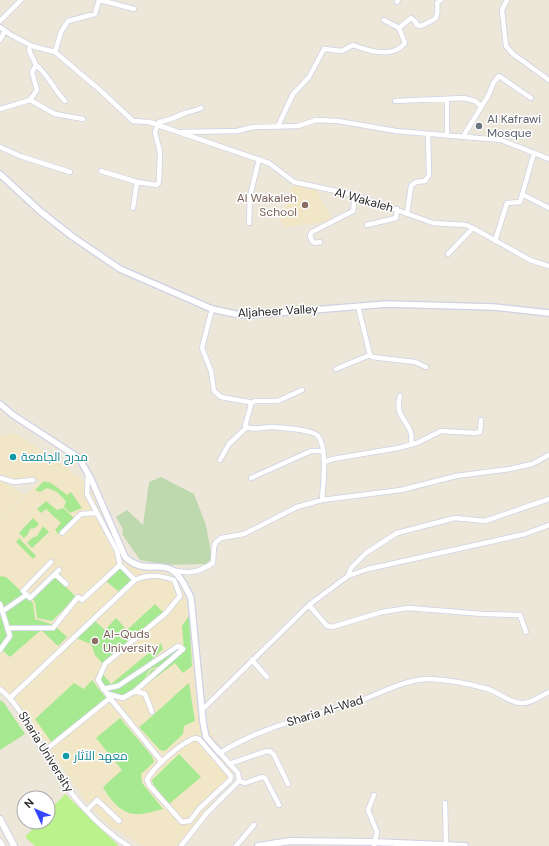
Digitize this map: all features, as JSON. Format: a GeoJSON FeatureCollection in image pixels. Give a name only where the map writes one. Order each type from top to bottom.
{"type":"FeatureCollection","features":[{"type":"Feature","properties":{"kind":"main road"},"geometry":{"type":"LineString","coordinates":[[0,820],[14,846]]}},
{"type":"Feature","properties":{"kind":"main road"},"geometry":{"type":"LineString","coordinates":[[0,829],[10,846]]}},
{"type":"Feature","properties":{"kind":"main road"},"geometry":{"type":"LineString","coordinates":[[258,846],[290,841],[375,844],[446,844],[465,846]]}},
{"type":"Feature","properties":{"kind":"street"},"geometry":{"type":"LineString","coordinates":[[0,22],[21,0]]}},
{"type":"Feature","properties":{"kind":"street"},"geometry":{"type":"LineString","coordinates":[[0,27],[30,45],[55,52],[61,32],[68,21],[95,14],[99,0],[134,9]]}},
{"type":"Feature","properties":{"kind":"street"},"geometry":{"type":"LineString","coordinates":[[399,28],[411,18],[416,21],[417,25],[420,26],[436,17],[439,12],[437,3],[441,0]]}},
{"type":"Feature","properties":{"kind":"street"},"geometry":{"type":"LineString","coordinates":[[507,0],[502,10],[506,46],[513,54],[549,80]]}},
{"type":"Feature","properties":{"kind":"street"},"geometry":{"type":"LineString","coordinates":[[278,126],[293,94],[309,77],[324,49],[342,51],[353,45],[379,54],[403,46],[404,39],[399,28],[384,20]]}},
{"type":"Feature","properties":{"kind":"street"},"geometry":{"type":"LineString","coordinates":[[0,40],[5,31]]}},
{"type":"Feature","properties":{"kind":"street"},"geometry":{"type":"LineString","coordinates":[[30,45],[29,50],[36,65],[47,77],[65,102]]}},
{"type":"Feature","properties":{"kind":"street","name":"Al Wakaleh"},"geometry":{"type":"LineString","coordinates":[[55,52],[101,91],[132,121],[149,122],[259,159],[269,163],[294,182],[355,195],[433,223],[466,225],[530,260],[549,266]]}},
{"type":"Feature","properties":{"kind":"street"},"geometry":{"type":"LineString","coordinates":[[0,109],[30,100],[37,90],[32,72],[36,65]]}},
{"type":"Feature","properties":{"kind":"street"},"geometry":{"type":"LineString","coordinates":[[464,136],[494,82],[499,76],[531,98]]}},
{"type":"Feature","properties":{"kind":"street"},"geometry":{"type":"LineString","coordinates":[[395,101],[447,100],[464,98],[475,101],[481,106]]}},
{"type":"Feature","properties":{"kind":"street"},"geometry":{"type":"LineString","coordinates":[[30,100],[55,114],[83,119]]}},
{"type":"Feature","properties":{"kind":"street"},"geometry":{"type":"LineString","coordinates":[[447,100],[447,135]]}},
{"type":"Feature","properties":{"kind":"street"},"geometry":{"type":"LineString","coordinates":[[101,171],[137,182],[157,185],[159,182],[160,152],[155,132],[157,125],[159,122],[174,119],[185,113],[194,112],[201,108]]}},
{"type":"Feature","properties":{"kind":"street"},"geometry":{"type":"LineString","coordinates":[[178,132],[237,131],[253,127],[298,126],[316,120],[338,121],[396,131],[501,140],[549,159]]}},
{"type":"Feature","properties":{"kind":"street"},"geometry":{"type":"LineString","coordinates":[[407,214],[411,186],[416,182],[425,181],[429,175],[428,134]]}},
{"type":"Feature","properties":{"kind":"street"},"geometry":{"type":"LineString","coordinates":[[0,147],[20,156],[70,172]]}},
{"type":"Feature","properties":{"kind":"street"},"geometry":{"type":"LineString","coordinates":[[495,241],[507,203],[520,202],[534,153]]}},
{"type":"Feature","properties":{"kind":"street"},"geometry":{"type":"LineString","coordinates":[[249,223],[250,196],[259,159]]}},
{"type":"Feature","properties":{"kind":"street","name":"Aljaheer Valley"},"geometry":{"type":"LineString","coordinates":[[0,174],[42,212],[100,256],[120,269],[212,309],[235,314],[250,315],[387,304],[494,307],[549,313]]}},
{"type":"Feature","properties":{"kind":"street"},"geometry":{"type":"LineString","coordinates":[[133,208],[137,182]]}},
{"type":"Feature","properties":{"kind":"street"},"geometry":{"type":"LineString","coordinates":[[522,194],[549,208]]}},
{"type":"Feature","properties":{"kind":"street"},"geometry":{"type":"LineString","coordinates":[[320,242],[315,243],[312,241],[310,235],[312,232],[353,211],[355,195]]}},
{"type":"Feature","properties":{"kind":"street"},"geometry":{"type":"LineString","coordinates":[[367,225],[396,218],[397,209]]}},
{"type":"Feature","properties":{"kind":"street"},"geometry":{"type":"LineString","coordinates":[[448,254],[473,228]]}},
{"type":"Feature","properties":{"kind":"street"},"geometry":{"type":"LineString","coordinates":[[358,306],[370,355]]}},
{"type":"Feature","properties":{"kind":"street"},"geometry":{"type":"LineString","coordinates":[[212,309],[202,348],[211,371],[214,391],[221,397],[250,404],[255,401],[278,401],[302,390]]}},
{"type":"Feature","properties":{"kind":"street"},"geometry":{"type":"LineString","coordinates":[[336,369],[370,355],[372,357],[415,362],[426,367]]}},
{"type":"Feature","properties":{"kind":"street"},"geometry":{"type":"LineString","coordinates":[[400,396],[397,407],[398,412],[407,424],[412,437],[411,444]]}},
{"type":"Feature","properties":{"kind":"street"},"geometry":{"type":"LineString","coordinates":[[0,404],[13,415],[79,458],[88,473],[125,557],[132,564],[188,573],[203,570],[213,563],[214,547],[216,542],[221,538],[244,534],[297,507],[322,500],[401,490],[456,476],[483,474],[510,469],[532,464],[549,455]]}},
{"type":"Feature","properties":{"kind":"street"},"geometry":{"type":"LineString","coordinates":[[247,427],[245,426],[250,404]]}},
{"type":"Feature","properties":{"kind":"street"},"geometry":{"type":"LineString","coordinates":[[324,462],[333,458],[398,448],[441,431],[480,432],[481,420]]}},
{"type":"Feature","properties":{"kind":"street"},"geometry":{"type":"LineString","coordinates":[[220,460],[229,444],[247,427],[272,427],[311,432],[317,436],[321,442],[324,462],[322,500]]}},
{"type":"Feature","properties":{"kind":"street"},"geometry":{"type":"LineString","coordinates":[[251,478],[311,451],[322,451]]}},
{"type":"Feature","properties":{"kind":"street"},"geometry":{"type":"LineString","coordinates":[[88,473],[87,494],[117,551],[120,565],[135,580]]}},
{"type":"Feature","properties":{"kind":"street"},"geometry":{"type":"LineString","coordinates":[[0,478],[14,482],[33,480]]}},
{"type":"Feature","properties":{"kind":"street"},"geometry":{"type":"LineString","coordinates":[[348,576],[351,568],[366,553],[397,533],[456,518],[486,521],[549,499]]}},
{"type":"Feature","properties":{"kind":"street"},"geometry":{"type":"LineString","coordinates":[[62,533],[81,514],[97,513]]}},
{"type":"Feature","properties":{"kind":"street"},"geometry":{"type":"LineString","coordinates":[[202,710],[309,605],[348,576],[368,569],[525,534],[549,525]]}},
{"type":"Feature","properties":{"kind":"street"},"geometry":{"type":"LineString","coordinates":[[51,562],[23,591],[26,595],[30,598],[59,570]]}},
{"type":"Feature","properties":{"kind":"street"},"geometry":{"type":"LineString","coordinates":[[7,628],[53,628],[78,597],[82,600],[120,565]]}},
{"type":"Feature","properties":{"kind":"street"},"geometry":{"type":"LineString","coordinates":[[170,569],[177,575],[191,598],[206,737],[238,774],[239,781]]}},
{"type":"Feature","properties":{"kind":"street"},"geometry":{"type":"LineString","coordinates":[[55,574],[66,584]]}},
{"type":"Feature","properties":{"kind":"street"},"geometry":{"type":"LineString","coordinates":[[10,698],[135,580],[146,575],[161,575],[174,580],[180,596],[166,613],[105,664],[98,680],[162,762]]}},
{"type":"Feature","properties":{"kind":"street"},"geometry":{"type":"LineString","coordinates":[[3,611],[26,595]]}},
{"type":"Feature","properties":{"kind":"street"},"geometry":{"type":"LineString","coordinates":[[0,604],[10,636],[0,650]]}},
{"type":"Feature","properties":{"kind":"street"},"geometry":{"type":"LineString","coordinates":[[309,605],[327,626],[332,627],[382,612],[408,608],[483,614],[520,615],[526,632]]}},
{"type":"Feature","properties":{"kind":"street"},"geometry":{"type":"LineString","coordinates":[[43,752],[109,696],[123,698],[134,691],[183,649],[178,646],[118,686],[104,689]]}},
{"type":"Feature","properties":{"kind":"street"},"geometry":{"type":"LineString","coordinates":[[252,660],[268,677]]}},
{"type":"Feature","properties":{"kind":"street","name":"Sharia Al-Wad"},"geometry":{"type":"LineString","coordinates":[[220,753],[237,742],[270,728],[360,700],[416,680],[430,679],[470,685],[489,690],[516,702],[526,703],[549,692]]}},
{"type":"Feature","properties":{"kind":"street","name":"Sharia University"},"geometry":{"type":"LineString","coordinates":[[0,689],[10,698],[22,714],[63,784],[87,810],[128,846]]}},
{"type":"Feature","properties":{"kind":"street"},"geometry":{"type":"LineString","coordinates":[[134,691],[145,694],[152,712]]}},
{"type":"Feature","properties":{"kind":"street"},"geometry":{"type":"LineString","coordinates":[[195,738],[199,739],[228,773],[230,780],[199,809],[190,821],[182,822],[147,782],[149,775],[162,762],[189,740],[195,738]]}},
{"type":"Feature","properties":{"kind":"street"},"geometry":{"type":"LineString","coordinates":[[229,764],[264,752],[270,752],[274,755],[288,784]]}},
{"type":"Feature","properties":{"kind":"street"},"geometry":{"type":"LineString","coordinates":[[239,781],[245,783],[262,777],[265,778],[278,805]]}},
{"type":"Feature","properties":{"kind":"street"},"geometry":{"type":"LineString","coordinates":[[181,846],[207,812],[239,781]]}},
{"type":"Feature","properties":{"kind":"street"},"geometry":{"type":"LineString","coordinates":[[374,795],[368,810],[377,832],[375,844]]}},
{"type":"Feature","properties":{"kind":"street"},"geometry":{"type":"LineString","coordinates":[[87,810],[97,800],[118,821]]}},
{"type":"Feature","properties":{"kind":"street"},"geometry":{"type":"LineString","coordinates":[[445,803],[446,844]]}},
{"type":"Feature","properties":{"kind":"street"},"geometry":{"type":"LineString","coordinates":[[236,846],[254,825]]}},
{"type":"Feature","properties":{"kind":"street"},"geometry":{"type":"LineString","coordinates":[[0,841],[3,846]]}},
{"type":"Feature","properties":{"kind":"shaded area","name":"Al Wakaleh School"},"geometry":{"type":"Polygon","coordinates":[[[293,184],[316,189],[333,221],[284,227],[280,220],[293,184]]]}},
{"type":"Feature","properties":{"kind":"shaded area","name":"Al-Quds University"},"geometry":{"type":"Polygon","coordinates":[[[14,433],[49,455],[92,487],[111,537],[125,562],[140,569],[169,572],[174,574],[181,583],[186,600],[198,708],[233,772],[234,777],[176,846],[143,846],[106,823],[85,800],[29,717],[0,687],[0,519],[41,480],[29,477],[14,480],[0,475],[0,436],[14,433]]]}},
{"type":"Feature","properties":{"kind":"shaded area"},"geometry":{"type":"Polygon","coordinates":[[[0,480],[24,495],[0,518],[0,480]]]}},
{"type":"Feature","properties":{"kind":"green space"},"geometry":{"type":"Polygon","coordinates":[[[161,477],[194,494],[206,525],[212,558],[206,564],[167,565],[140,560],[122,534],[123,529],[116,517],[127,510],[143,525],[149,482],[161,477]]]}},
{"type":"Feature","properties":{"kind":"green space"},"geometry":{"type":"Polygon","coordinates":[[[44,481],[51,483],[67,495],[71,492],[82,508],[70,513],[64,507],[66,501],[57,492],[47,488],[40,492],[35,490],[44,481]]]}},
{"type":"Feature","properties":{"kind":"green space"},"geometry":{"type":"Polygon","coordinates":[[[46,501],[57,510],[63,508],[74,518],[58,534],[55,530],[61,523],[46,509],[41,513],[37,509],[46,501]]]}},
{"type":"Feature","properties":{"kind":"green space"},"geometry":{"type":"Polygon","coordinates":[[[33,518],[39,524],[35,528],[30,529],[24,538],[19,533],[33,518]]]}},
{"type":"Feature","properties":{"kind":"green space"},"geometry":{"type":"Polygon","coordinates":[[[43,526],[49,532],[32,548],[27,543],[32,538],[37,536],[43,526]]]}},
{"type":"Feature","properties":{"kind":"green space"},"geometry":{"type":"Polygon","coordinates":[[[19,538],[36,556],[33,559],[16,542],[19,538]]]}},
{"type":"Feature","properties":{"kind":"green space"},"geometry":{"type":"Polygon","coordinates":[[[119,568],[132,579],[119,592],[106,581],[119,568]]]}},
{"type":"Feature","properties":{"kind":"green space"},"geometry":{"type":"Polygon","coordinates":[[[0,576],[6,577],[24,594],[3,609],[0,602],[0,576]]]}},
{"type":"Feature","properties":{"kind":"green space"},"geometry":{"type":"Polygon","coordinates":[[[55,576],[76,597],[52,621],[37,618],[35,602],[31,598],[55,576]]]}},
{"type":"Feature","properties":{"kind":"green space"},"geometry":{"type":"Polygon","coordinates":[[[26,596],[33,603],[35,619],[54,625],[53,626],[8,627],[5,611],[26,596]]]}},
{"type":"Feature","properties":{"kind":"green space"},"geometry":{"type":"Polygon","coordinates":[[[155,604],[163,612],[103,664],[95,655],[91,644],[76,638],[94,620],[105,630],[116,618],[127,630],[155,604]]]}},
{"type":"Feature","properties":{"kind":"green space"},"geometry":{"type":"Polygon","coordinates":[[[0,609],[8,636],[0,646],[0,609]]]}},
{"type":"Feature","properties":{"kind":"green space"},"geometry":{"type":"Polygon","coordinates":[[[189,616],[192,666],[183,673],[175,663],[139,690],[151,670],[164,667],[184,649],[182,626],[189,616]]]}},
{"type":"Feature","properties":{"kind":"green space"},"geometry":{"type":"Polygon","coordinates":[[[56,627],[67,637],[58,646],[41,630],[56,627]]]}},
{"type":"Feature","properties":{"kind":"green space"},"geometry":{"type":"Polygon","coordinates":[[[9,630],[41,630],[10,657],[2,650],[11,636],[9,630]]]}},
{"type":"Feature","properties":{"kind":"green space"},"geometry":{"type":"Polygon","coordinates":[[[161,643],[163,649],[136,673],[121,682],[104,688],[99,680],[101,672],[111,684],[161,643]]]}},
{"type":"Feature","properties":{"kind":"green space"},"geometry":{"type":"Polygon","coordinates":[[[178,647],[181,650],[163,665],[150,669],[138,690],[122,697],[108,693],[105,690],[135,677],[163,653],[178,647]]]}},
{"type":"Feature","properties":{"kind":"green space"},"geometry":{"type":"Polygon","coordinates":[[[92,680],[106,698],[52,743],[35,719],[74,683],[84,689],[92,680]]]}},
{"type":"Feature","properties":{"kind":"green space"},"geometry":{"type":"Polygon","coordinates":[[[189,683],[195,721],[184,726],[183,734],[165,751],[160,750],[139,727],[189,683]]]}},
{"type":"Feature","properties":{"kind":"green space"},"geometry":{"type":"Polygon","coordinates":[[[0,700],[4,703],[25,734],[0,750],[0,700]]]}},
{"type":"Feature","properties":{"kind":"green space"},"geometry":{"type":"Polygon","coordinates":[[[120,718],[152,756],[154,762],[141,774],[142,783],[163,809],[142,814],[130,813],[120,808],[108,796],[103,787],[122,770],[96,738],[120,718]]]}},
{"type":"Feature","properties":{"kind":"green space"},"geometry":{"type":"Polygon","coordinates":[[[179,754],[201,777],[169,804],[153,784],[152,780],[179,754]]]}},
{"type":"Feature","properties":{"kind":"green space"},"geometry":{"type":"Polygon","coordinates":[[[65,794],[119,846],[35,846],[25,837],[32,830],[56,830],[56,804],[65,794]]]}},
{"type":"Feature","properties":{"kind":"place","name":"Al Kafrawi Mosque"},"geometry":{"type":"Point","coordinates":[479,126]}},
{"type":"Feature","properties":{"kind":"place","name":"Al Wakaleh School"},"geometry":{"type":"Point","coordinates":[305,205]}},
{"type":"Feature","properties":{"kind":"place","name":"مدرج الجامعة"},"geometry":{"type":"Point","coordinates":[13,457]}},
{"type":"Feature","properties":{"kind":"place","name":"Al-Quds University"},"geometry":{"type":"Point","coordinates":[95,641]}},
{"type":"Feature","properties":{"kind":"place","name":"معهد الآثار"},"geometry":{"type":"Point","coordinates":[66,756]}}]}
